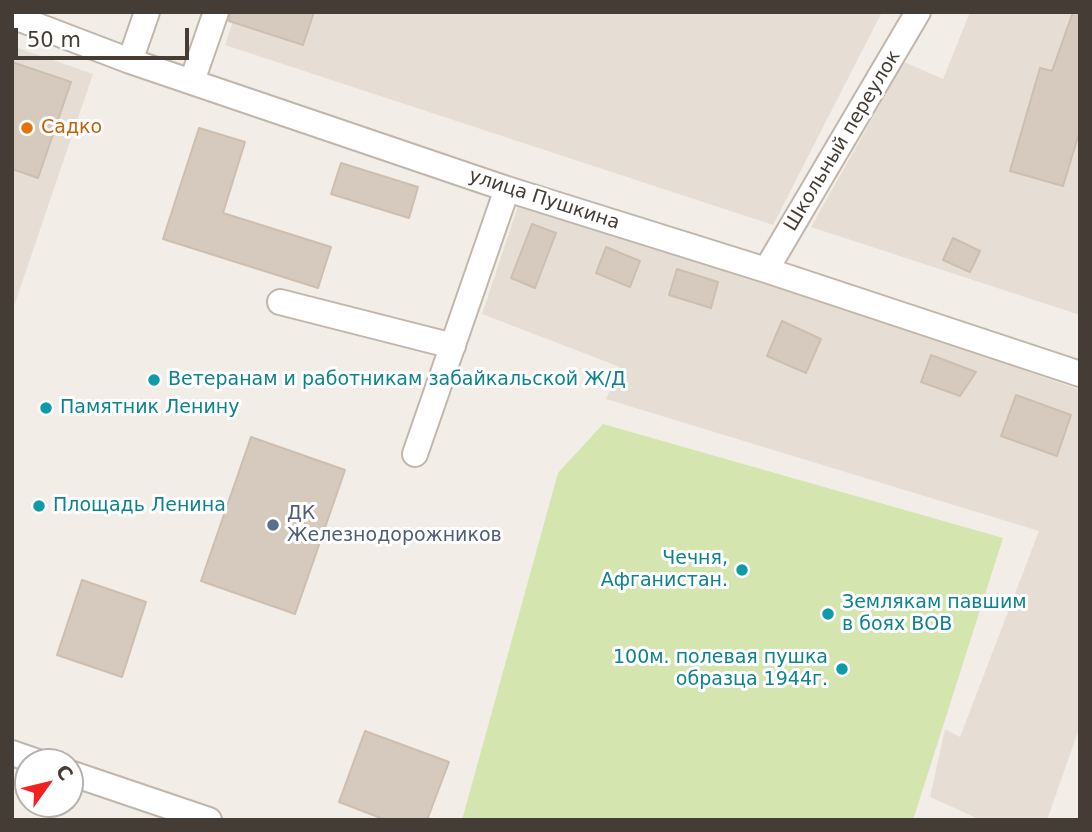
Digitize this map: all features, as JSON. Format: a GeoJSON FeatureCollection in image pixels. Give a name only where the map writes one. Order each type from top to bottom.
{"type":"FeatureCollection","features":[{"type":"Feature","properties":{"kind":"street"},"geometry":{"type":"LineString","coordinates":[[130,61],[147,12]]}},
{"type":"Feature","properties":{"kind":"street"},"geometry":{"type":"LineString","coordinates":[[192,81],[216,12]]}},
{"type":"Feature","properties":{"kind":"street","name":"Школьный переулок"},"geometry":{"type":"LineString","coordinates":[[766,270],[918,12]]}},
{"type":"Feature","properties":{"kind":"street","name":"улица Пушкина"},"geometry":{"type":"LineString","coordinates":[[12,16],[130,61],[507,189],[766,270],[1080,374]]}},
{"type":"Feature","properties":{"kind":"street"},"geometry":{"type":"LineString","coordinates":[[415,454],[507,189]]}},
{"type":"Feature","properties":{"kind":"street"},"geometry":{"type":"LineString","coordinates":[[280,302],[453,345]]}},
{"type":"Feature","properties":{"kind":"street"},"geometry":{"type":"LineString","coordinates":[[84,778],[209,820]]}},
{"type":"Feature","properties":{"kind":"shaded area"},"geometry":{"type":"Polygon","coordinates":[[[236,12],[882,12],[773,225],[225,45],[236,12]]]}},
{"type":"Feature","properties":{"kind":"shaded area"},"geometry":{"type":"Polygon","coordinates":[[[970,12],[1080,12],[1080,315],[811,227],[904,62],[943,79],[970,12]]]}},
{"type":"Feature","properties":{"kind":"shaded area"},"geometry":{"type":"Polygon","coordinates":[[[12,46],[93,74],[12,312],[12,46]]]}},
{"type":"Feature","properties":{"kind":"shaded area"},"geometry":{"type":"Polygon","coordinates":[[[523,191],[1080,390],[1080,726],[1047,820],[981,820],[930,797],[945,729],[960,737],[1039,531],[606,399],[620,367],[482,314],[523,191]]]}},
{"type":"Feature","properties":{"kind":"green space"},"geometry":{"type":"Polygon","coordinates":[[[603,424],[1003,538],[913,820],[462,820],[558,473],[603,424]]]}},
{"type":"Feature","properties":{"kind":"building"},"geometry":{"type":"Polygon","coordinates":[[[230,12],[314,12],[303,45],[229,21],[230,12]]]}},
{"type":"Feature","properties":{"kind":"building"},"geometry":{"type":"Polygon","coordinates":[[[1073,12],[1080,12],[1080,130],[1063,186],[1010,171],[1040,68],[1052,71],[1073,12]]]}},
{"type":"Feature","properties":{"kind":"building"},"geometry":{"type":"Polygon","coordinates":[[[12,62],[71,82],[38,178],[12,169],[12,62]]]}},
{"type":"Feature","properties":{"kind":"building"},"geometry":{"type":"Polygon","coordinates":[[[199,128],[245,142],[223,213],[331,247],[318,288],[163,239],[199,128]]]}},
{"type":"Feature","properties":{"kind":"building"},"geometry":{"type":"Polygon","coordinates":[[[341,163],[418,187],[409,218],[331,194],[341,163]]]}},
{"type":"Feature","properties":{"kind":"building"},"geometry":{"type":"Polygon","coordinates":[[[532,224],[556,233],[535,288],[511,278],[532,224]]]}},
{"type":"Feature","properties":{"kind":"building"},"geometry":{"type":"Polygon","coordinates":[[[953,238],[980,251],[970,272],[943,260],[953,238]]]}},
{"type":"Feature","properties":{"kind":"building"},"geometry":{"type":"Polygon","coordinates":[[[606,247],[640,261],[630,287],[596,273],[606,247]]]}},
{"type":"Feature","properties":{"kind":"building"},"geometry":{"type":"Polygon","coordinates":[[[677,269],[718,282],[711,308],[669,295],[677,269]]]}},
{"type":"Feature","properties":{"kind":"building"},"geometry":{"type":"Polygon","coordinates":[[[782,321],[821,339],[806,373],[767,356],[782,321]]]}},
{"type":"Feature","properties":{"kind":"building"},"geometry":{"type":"Polygon","coordinates":[[[931,355],[976,372],[960,396],[921,382],[931,355]]]}},
{"type":"Feature","properties":{"kind":"building"},"geometry":{"type":"Polygon","coordinates":[[[1016,395],[1071,415],[1057,456],[1001,436],[1016,395]]]}},
{"type":"Feature","properties":{"kind":"building","name":"ДК Железнодорожников"},"geometry":{"type":"Polygon","coordinates":[[[251,437],[345,470],[295,614],[201,581],[251,437]]]}},
{"type":"Feature","properties":{"kind":"building"},"geometry":{"type":"Polygon","coordinates":[[[82,580],[146,602],[122,677],[57,655],[82,580]]]}},
{"type":"Feature","properties":{"kind":"building"},"geometry":{"type":"Polygon","coordinates":[[[365,731],[449,762],[427,820],[386,820],[339,802],[365,731]]]}},
{"type":"Feature","properties":{"kind":"place","name":"Садко"},"geometry":{"type":"Point","coordinates":[27,128]}},
{"type":"Feature","properties":{"kind":"place","name":"Ветеранам и работникам забайкальской Ж/Д"},"geometry":{"type":"Point","coordinates":[154,380]}},
{"type":"Feature","properties":{"kind":"place","name":"Памятник Ленину"},"geometry":{"type":"Point","coordinates":[46,408]}},
{"type":"Feature","properties":{"kind":"place","name":"Площадь Ленина"},"geometry":{"type":"Point","coordinates":[39,506]}},
{"type":"Feature","properties":{"kind":"place","name":"ДК Железнодорожников"},"geometry":{"type":"Point","coordinates":[273,525]}},
{"type":"Feature","properties":{"kind":"place","name":"Чечня, Афганистан."},"geometry":{"type":"Point","coordinates":[742,570]}},
{"type":"Feature","properties":{"kind":"place","name":"Землякам павшим в боях ВОВ"},"geometry":{"type":"Point","coordinates":[828,614]}},
{"type":"Feature","properties":{"kind":"place","name":"100м. полевая пушка образца 1944г."},"geometry":{"type":"Point","coordinates":[842,669]}}]}
